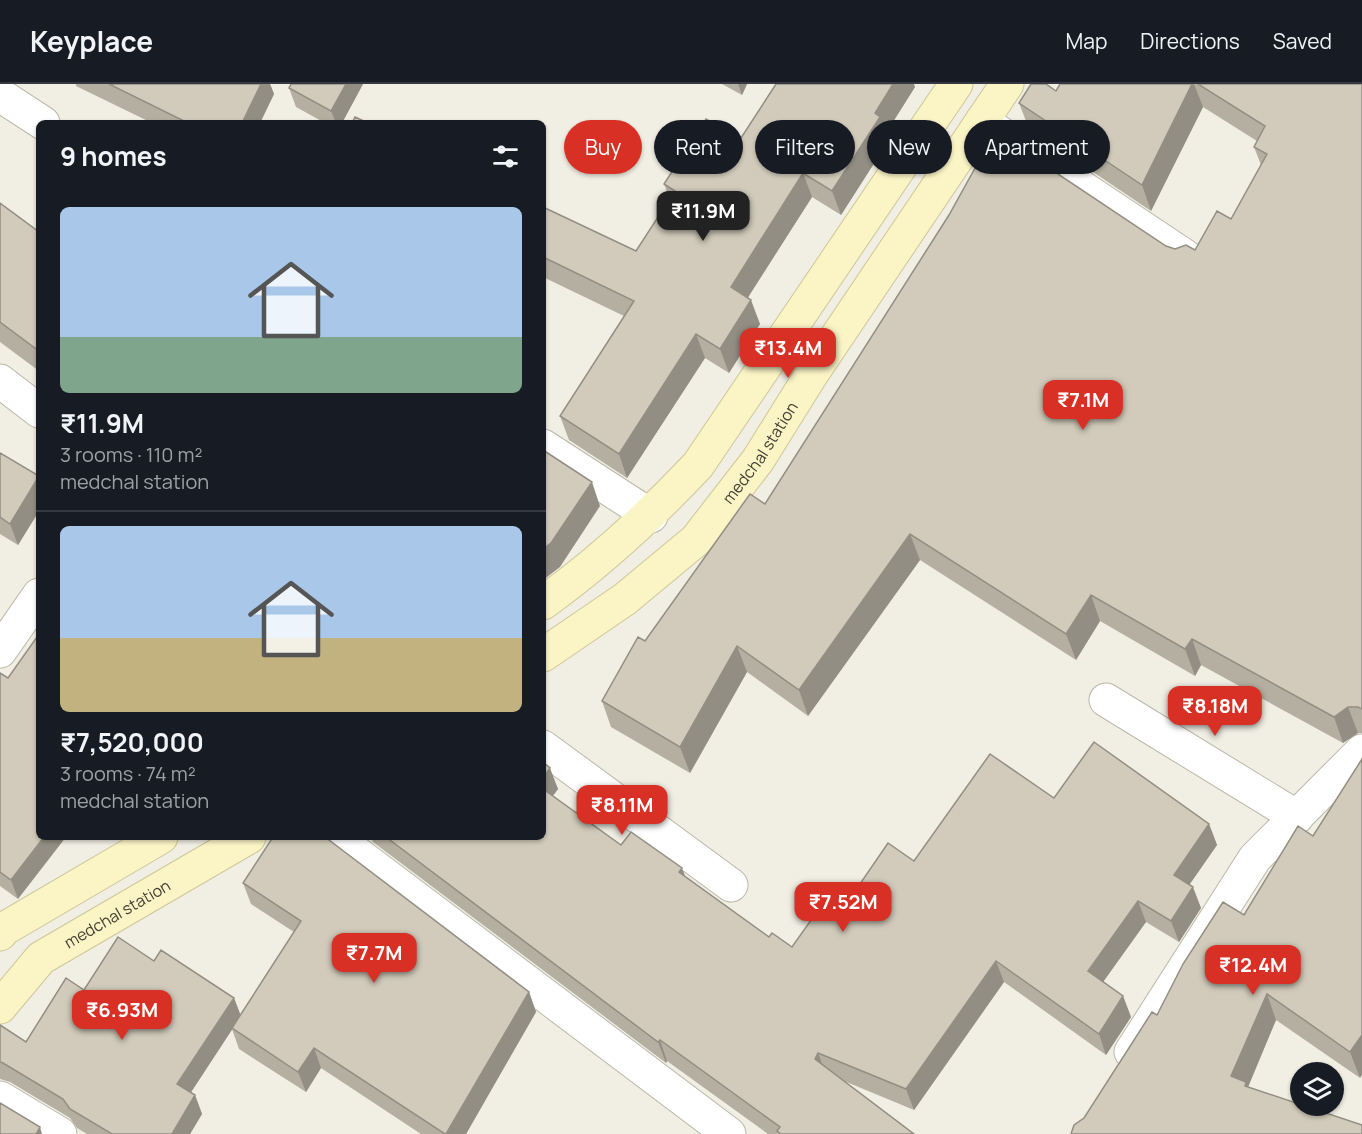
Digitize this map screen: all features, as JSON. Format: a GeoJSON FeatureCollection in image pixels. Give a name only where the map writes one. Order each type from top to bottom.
{"type":"FeatureCollection","features":[{"type":"Feature","properties":{"kind":"street"},"geometry":{"type":"LineString","coordinates":[[546,601],[585,572],[651,516],[698,465],[956,84]]}},
{"type":"Feature","properties":{"kind":"street","name":"medchal station"},"geometry":{"type":"LineString","coordinates":[[983,120],[1007,84]]}},
{"type":"Feature","properties":{"kind":"street"},"geometry":{"type":"LineString","coordinates":[[0,95],[38,120]]}},
{"type":"Feature","properties":{"kind":"street","name":"medchal station"},"geometry":{"type":"LineString","coordinates":[[546,653],[625,599],[696,540],[758,460],[811,375],[964,148]]}},
{"type":"Feature","properties":{"kind":"street"},"geometry":{"type":"LineString","coordinates":[[1062,174],[1185,256]]}},
{"type":"Feature","properties":{"kind":"street"},"geometry":{"type":"LineString","coordinates":[[0,381],[36,409]]}},
{"type":"Feature","properties":{"kind":"street"},"geometry":{"type":"LineString","coordinates":[[546,448],[651,516]]}},
{"type":"Feature","properties":{"kind":"street"},"geometry":{"type":"LineString","coordinates":[[0,651],[36,599]]}},
{"type":"Feature","properties":{"kind":"street"},"geometry":{"type":"LineString","coordinates":[[1106,700],[1297,817]]}},
{"type":"Feature","properties":{"kind":"street"},"geometry":{"type":"LineString","coordinates":[[546,749],[731,885]]}},
{"type":"Feature","properties":{"kind":"street"},"geometry":{"type":"LineString","coordinates":[[1116,1075],[1255,858],[1362,751]]}},
{"type":"Feature","properties":{"kind":"street"},"geometry":{"type":"LineString","coordinates":[[1,930],[156,840]]}},
{"type":"Feature","properties":{"kind":"street","name":"medchal station"},"geometry":{"type":"LineString","coordinates":[[0,1007],[41,957],[244,840]]}},
{"type":"Feature","properties":{"kind":"street"},"geometry":{"type":"LineString","coordinates":[[339,840],[729,1134]]}},
{"type":"Feature","properties":{"kind":"street"},"geometry":{"type":"LineString","coordinates":[[0,1098],[60,1134]]}},
{"type":"Feature","properties":{"kind":"building"},"geometry":{"type":"Polygon","coordinates":[[[109,84],[261,84],[243,120],[182,120],[109,84]]]}},
{"type":"Feature","properties":{"kind":"building"},"geometry":{"type":"Polygon","coordinates":[[[291,84],[346,84],[331,111],[289,88],[291,84]]]}},
{"type":"Feature","properties":{"kind":"building"},"geometry":{"type":"Polygon","coordinates":[[[776,84],[893,84],[875,113],[880,117],[878,120],[867,120],[867,137],[855,156],[855,120],[755,120],[755,174],[802,174],[731,287],[751,300],[720,349],[696,334],[619,454],[560,416],[634,301],[546,258],[546,208],[636,251],[675,191],[664,184],[670,174],[743,174],[743,135],[776,84]]]}},
{"type":"Feature","properties":{"kind":"building"},"geometry":{"type":"Polygon","coordinates":[[[1031,84],[1046,84],[1056,91],[1060,84],[1192,84],[1142,185],[1110,164],[1110,120],[1044,120],[1019,103],[1031,84]]]}},
{"type":"Feature","properties":{"kind":"building"},"geometry":{"type":"Polygon","coordinates":[[[1198,84],[1362,84],[1362,709],[1348,707],[1334,717],[1192,639],[1185,649],[1091,595],[1066,634],[910,534],[799,690],[737,646],[680,747],[602,701],[638,637],[645,641],[750,494],[765,504],[949,215],[972,174],[1058,174],[1166,246],[1175,249],[1186,245],[1195,250],[1217,211],[1231,219],[1267,154],[1254,147],[1265,126],[1198,84]]]}},
{"type":"Feature","properties":{"kind":"building"},"geometry":{"type":"Polygon","coordinates":[[[805,174],[843,174],[832,191],[805,174]]]}},
{"type":"Feature","properties":{"kind":"building"},"geometry":{"type":"Polygon","coordinates":[[[0,203],[36,230],[36,349],[0,322],[0,203]]]}},
{"type":"Feature","properties":{"kind":"building"},"geometry":{"type":"Polygon","coordinates":[[[546,452],[592,482],[551,543],[546,547],[546,452]]]}},
{"type":"Feature","properties":{"kind":"building"},"geometry":{"type":"Polygon","coordinates":[[[0,453],[36,474],[36,481],[10,524],[0,517],[0,453]]]}},
{"type":"Feature","properties":{"kind":"building"},"geometry":{"type":"Polygon","coordinates":[[[36,638],[36,840],[42,840],[11,880],[0,872],[0,673],[8,678],[36,638]]]}},
{"type":"Feature","properties":{"kind":"building"},"geometry":{"type":"Polygon","coordinates":[[[1094,742],[1209,824],[1174,875],[1193,887],[1171,921],[1138,901],[1088,971],[1123,996],[1099,1034],[996,961],[906,1089],[818,1053],[815,1059],[914,1134],[781,1134],[777,1131],[780,1127],[660,1040],[658,1042],[390,840],[546,840],[546,791],[621,845],[631,832],[682,868],[679,872],[769,937],[772,933],[792,947],[833,889],[849,900],[888,843],[914,861],[990,754],[1054,798],[1094,742]]]}},
{"type":"Feature","properties":{"kind":"building"},"geometry":{"type":"Polygon","coordinates":[[[1362,759],[1362,1035],[1350,1052],[1267,994],[1231,1076],[1246,1082],[1245,1086],[1290,1101],[1290,1116],[1335,1116],[1362,1125],[1362,1134],[1071,1134],[1074,1125],[1084,1118],[1152,1012],[1157,1015],[1183,964],[1223,902],[1244,915],[1298,826],[1313,836],[1362,759]]]}},
{"type":"Feature","properties":{"kind":"building"},"geometry":{"type":"Polygon","coordinates":[[[271,840],[329,840],[529,992],[446,1134],[314,1048],[298,1072],[232,1028],[301,921],[243,883],[271,840]]]}},
{"type":"Feature","properties":{"kind":"building"},"geometry":{"type":"Polygon","coordinates":[[[118,937],[154,961],[161,950],[234,998],[177,1084],[195,1095],[172,1134],[112,1134],[70,1109],[63,1099],[0,1062],[0,1025],[26,1042],[66,978],[84,990],[118,937]]]}},
{"type":"Feature","properties":{"kind":"building"},"geometry":{"type":"Polygon","coordinates":[[[0,1103],[40,1127],[36,1134],[0,1134],[0,1103]]]}}]}
